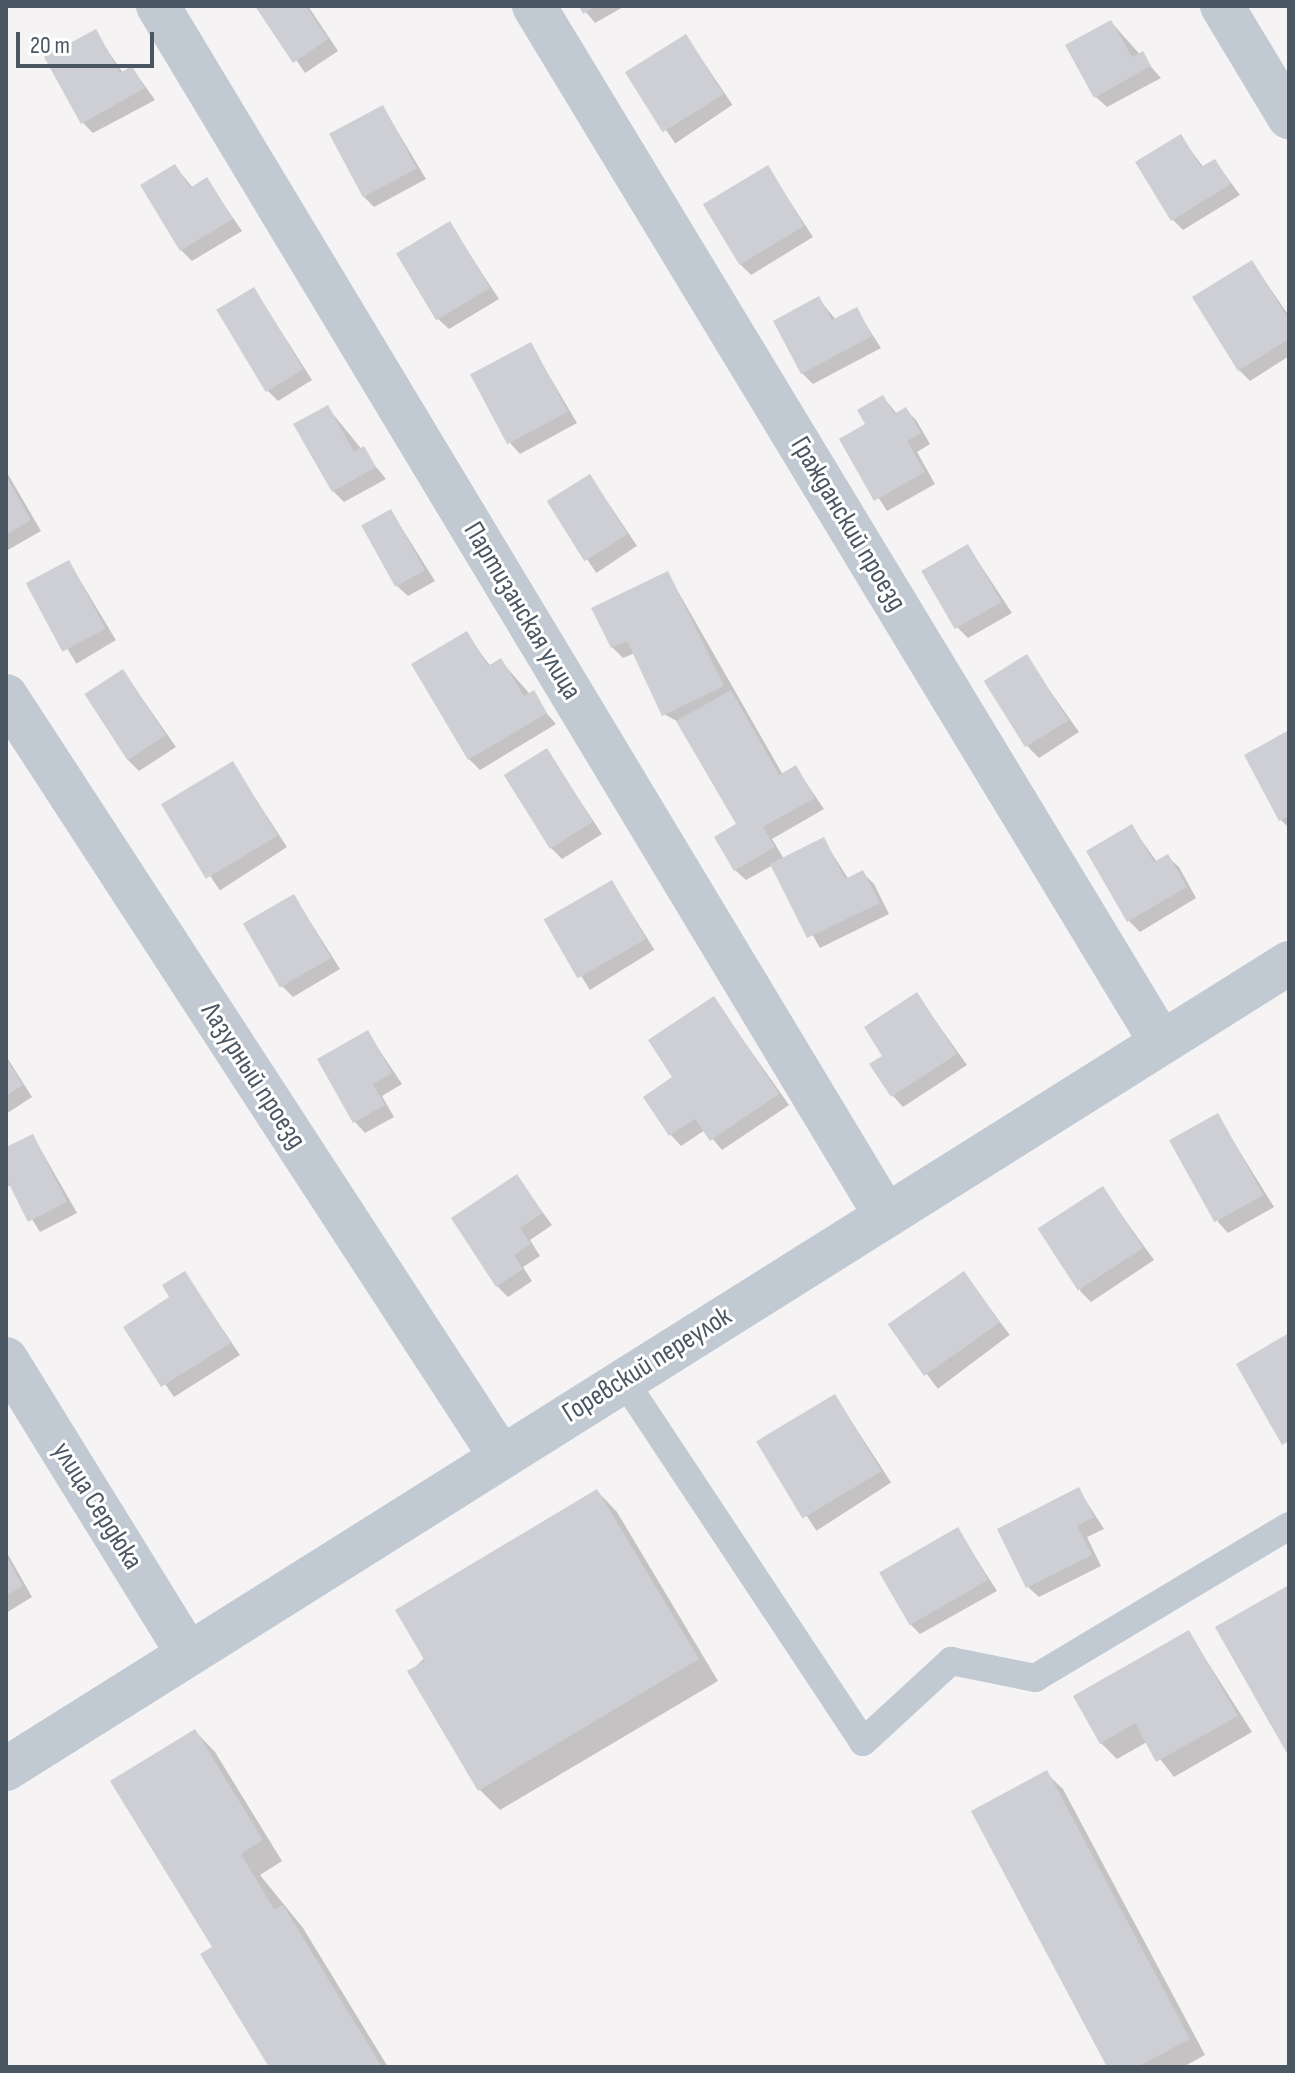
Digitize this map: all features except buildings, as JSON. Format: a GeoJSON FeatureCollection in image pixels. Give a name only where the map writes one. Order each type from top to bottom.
{"type":"FeatureCollection","features":[{"type":"Feature","properties":{"kind":"street","name":"Партизанская улица"},"geometry":{"type":"LineString","coordinates":[[158,6],[886,1216]]}},
{"type":"Feature","properties":{"kind":"street","name":"Гражданский проезд"},"geometry":{"type":"LineString","coordinates":[[534,6],[1161,1042]]}},
{"type":"Feature","properties":{"kind":"street"},"geometry":{"type":"LineString","coordinates":[[1222,6],[1289,117]]}},
{"type":"Feature","properties":{"kind":"street","name":"Лазурный проезд"},"geometry":{"type":"LineString","coordinates":[[6,696],[501,1457]]}},
{"type":"Feature","properties":{"kind":"street","name":"Горевский переулок"},"geometry":{"type":"LineString","coordinates":[[6,1769],[1289,963]]}},
{"type":"Feature","properties":{"kind":"street","name":"улица Сердюка"},"geometry":{"type":"LineString","coordinates":[[6,1359],[188,1654]]}},
{"type":"Feature","properties":{"kind":"lane"},"geometry":{"type":"LineString","coordinates":[[623,1379],[863,1742],[951,1661],[1035,1678],[1289,1526]]}}]}
